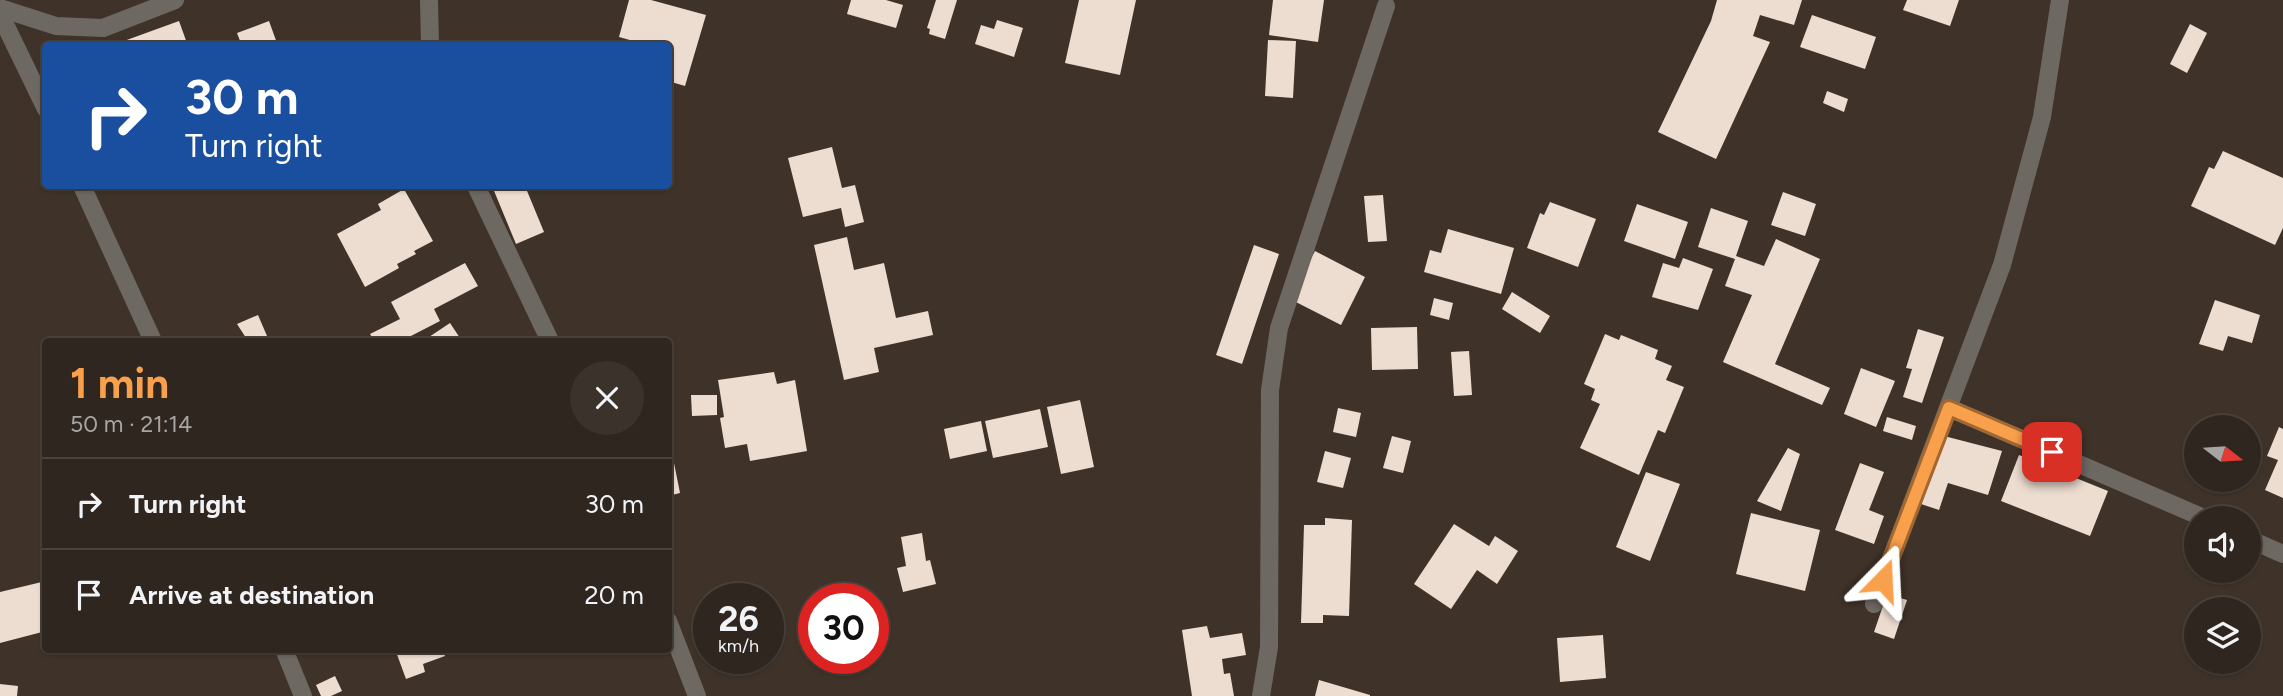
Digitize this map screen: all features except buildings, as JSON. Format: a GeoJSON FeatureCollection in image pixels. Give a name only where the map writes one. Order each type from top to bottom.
{"type":"FeatureCollection","features":[{"type":"Feature","properties":{"kind":"street"},"geometry":{"type":"LineString","coordinates":[[0,8],[56,26],[103,28],[175,0]]}},
{"type":"Feature","properties":{"kind":"street"},"geometry":{"type":"LineString","coordinates":[[429,0],[430,42]]}},
{"type":"Feature","properties":{"kind":"street"},"geometry":{"type":"LineString","coordinates":[[1874,604],[2002,265],[2042,117],[2060,0]]}},
{"type":"Feature","properties":{"kind":"street"},"geometry":{"type":"LineString","coordinates":[[1261,696],[1269,647],[1270,390],[1279,328],[1386,6]]}},
{"type":"Feature","properties":{"kind":"street"},"geometry":{"type":"LineString","coordinates":[[0,14],[42,101]]}},
{"type":"Feature","properties":{"kind":"street"},"geometry":{"type":"LineString","coordinates":[[83,189],[152,338]]}},
{"type":"Feature","properties":{"kind":"street"},"geometry":{"type":"LineString","coordinates":[[477,189],[549,338]]}},
{"type":"Feature","properties":{"kind":"street"},"geometry":{"type":"LineString","coordinates":[[1949,408],[2184,510]]}},
{"type":"Feature","properties":{"kind":"street"},"geometry":{"type":"LineString","coordinates":[[2261,544],[2283,554]]}},
{"type":"Feature","properties":{"kind":"street"},"geometry":{"type":"LineString","coordinates":[[672,631],[697,696]]}},
{"type":"Feature","properties":{"kind":"street"},"geometry":{"type":"LineString","coordinates":[[286,653],[303,696]]}},
{"type":"Feature","properties":{"kind":"route"},"geometry":{"type":"LineString","coordinates":[[1883,580],[1949,408],[2052,452]]}}]}
